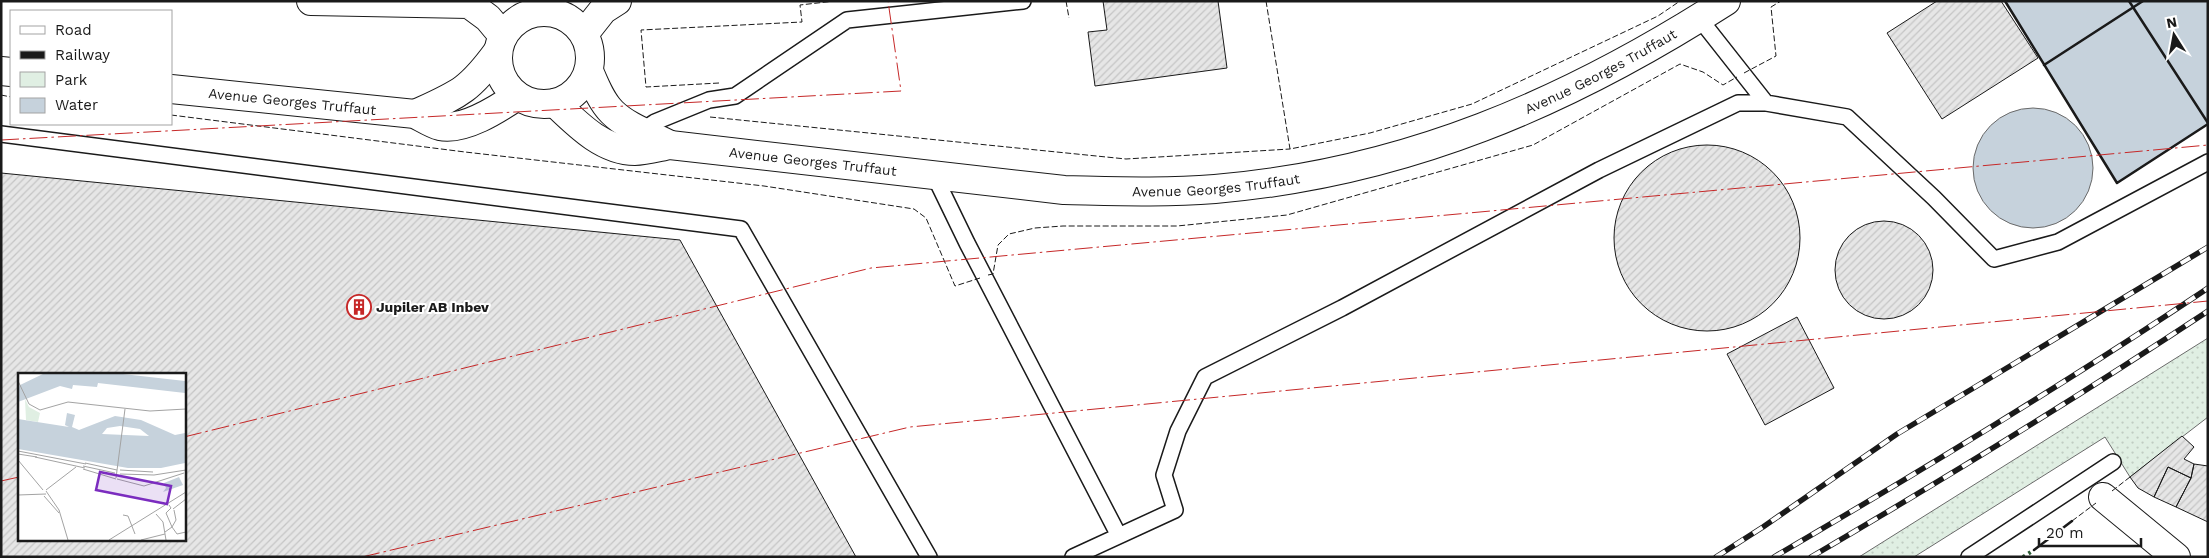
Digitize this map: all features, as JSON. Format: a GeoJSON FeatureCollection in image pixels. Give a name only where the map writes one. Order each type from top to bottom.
{"type":"FeatureCollection","features":[{"type":"Feature","properties":{"kind":"main road"},"geometry":{"type":"LineString","coordinates":[[311,1],[469,4],[488,18],[510,27]]}},
{"type":"Feature","properties":{"kind":"main road"},"geometry":{"type":"LineString","coordinates":[[579,21],[590,51],[589,71],[576,92],[556,103],[539,104],[517,96],[503,80],[499,66],[510,27],[534,13],[550,13],[572,21],[579,21],[617,1]]}},
{"type":"Feature","properties":{"kind":"main road","name":"Avenue Georges Truffaut"},"geometry":{"type":"LineString","coordinates":[[556,103],[590,134],[614,147],[635,151],[670,145],[1064,190],[1145,191],[1215,189],[1335,170],[1391,158],[1507,118],[1573,89],[1726,1]]}},
{"type":"Feature","properties":{"kind":"main road","name":"Avenue Georges Truffaut"},"geometry":{"type":"LineString","coordinates":[[415,114],[455,97],[469,87],[510,27]]}},
{"type":"Feature","properties":{"kind":"main road","name":"Avenue Georges Truffaut"},"geometry":{"type":"LineString","coordinates":[[589,71],[601,98],[611,112],[626,123],[670,145]]}},
{"type":"Feature","properties":{"kind":"main road","name":"Avenue Georges Truffaut"},"geometry":{"type":"LineString","coordinates":[[172,89],[415,114],[441,126],[458,125],[495,112],[517,96]]}},
{"type":"Feature","properties":{"kind":"main road"},"geometry":{"type":"LineString","coordinates":[[2103,497],[2176,557]]}},
{"type":"Feature","properties":{"kind":"lane"},"geometry":{"type":"LineString","coordinates":[[643,130],[655,122],[709,100],[735,96],[848,20],[1024,1]]}},
{"type":"Feature","properties":{"kind":"lane"},"geometry":{"type":"LineString","coordinates":[[1699,18],[1766,103]]}},
{"type":"Feature","properties":{"kind":"lane"},"geometry":{"type":"LineString","coordinates":[[1073,557],[1118,534],[1175,510],[1164,475],[1178,431],[1205,377],[1342,308],[1598,170],[1738,103],[1766,103],[1848,117],[1934,198],[1994,259],[2058,242],[2208,162]]}},
{"type":"Feature","properties":{"kind":"lane"},"geometry":{"type":"LineString","coordinates":[[1,134],[741,229],[928,557]]}},
{"type":"Feature","properties":{"kind":"lane"},"geometry":{"type":"LineString","coordinates":[[934,175],[975,260],[1118,534]]}},
{"type":"Feature","properties":{"kind":"lane"},"geometry":{"type":"LineString","coordinates":[[1969,557],[2112,462]]}},
{"type":"Feature","properties":{"kind":"green space"},"geometry":{"type":"Polygon","coordinates":[[[2208,338],[2208,417],[2130,477],[2105,437],[1914,557],[1859,557],[2208,338]]]}},
{"type":"Feature","properties":{"kind":"water"},"geometry":{"type":"Polygon","coordinates":[[[2005,1],[2208,1],[2208,124],[2117,183],[2005,1]]]}},
{"type":"Feature","properties":{"kind":"water"},"geometry":{"type":"Polygon","coordinates":[[[2033,108],[2045,109],[2056,113],[2066,118],[2075,126],[2083,135],[2088,145],[2092,156],[2092,180],[2088,191],[2083,201],[2075,210],[2066,218],[2056,223],[2045,227],[2033,228],[2021,227],[2010,223],[2000,218],[1991,210],[1983,201],[1978,191],[1974,180],[1973,168],[1974,156],[1978,145],[1983,135],[1991,126],[2000,118],[2010,113],[2021,109],[2033,108]]]}},
{"type":"Feature","properties":{"kind":"building"},"geometry":{"type":"Polygon","coordinates":[[[1103,1],[1218,1],[1227,68],[1095,86],[1088,32],[1107,30],[1103,1]]]}},
{"type":"Feature","properties":{"kind":"building"},"geometry":{"type":"Polygon","coordinates":[[[1937,1],[2001,1],[2038,58],[1942,119],[1887,33],[1937,1]]]}},
{"type":"Feature","properties":{"kind":"building"},"geometry":{"type":"Polygon","coordinates":[[[1707,145],[1743,152],[1773,172],[1793,202],[1800,238],[1793,274],[1773,304],[1743,324],[1707,331],[1671,324],[1641,304],[1621,274],[1614,238],[1621,202],[1641,172],[1671,152],[1707,145]]]}},
{"type":"Feature","properties":{"kind":"building","name":"Jupiler AB Inbev"},"geometry":{"type":"Polygon","coordinates":[[[1,173],[680,240],[856,557],[1,557],[1,173]]]}},
{"type":"Feature","properties":{"kind":"building"},"geometry":{"type":"Polygon","coordinates":[[[1884,221],[1903,225],[1919,235],[1929,251],[1933,270],[1929,289],[1919,305],[1903,315],[1884,319],[1865,315],[1849,305],[1839,289],[1835,270],[1839,251],[1849,235],[1865,225],[1884,221]]]}},
{"type":"Feature","properties":{"kind":"building"},"geometry":{"type":"Polygon","coordinates":[[[1797,317],[1834,388],[1765,425],[1727,354],[1797,317]]]}},
{"type":"Feature","properties":{"kind":"building"},"geometry":{"type":"Polygon","coordinates":[[[2182,436],[2194,447],[2184,459],[2194,464],[2191,478],[2168,467],[2154,497],[2138,488],[2130,477],[2182,436]]]}},
{"type":"Feature","properties":{"kind":"building"},"geometry":{"type":"Polygon","coordinates":[[[2194,464],[2208,466],[2208,522],[2176,507],[2191,478],[2194,464]]]}},
{"type":"Feature","properties":{"kind":"building"},"geometry":{"type":"Polygon","coordinates":[[[2168,467],[2191,478],[2176,507],[2154,497],[2168,467]]]}},
{"type":"Feature","properties":{"kind":"railway"},"geometry":{"type":"LineString","coordinates":[[1716,557],[1763,527],[1897,434],[2208,247]]}},
{"type":"Feature","properties":{"kind":"railway"},"geometry":{"type":"LineString","coordinates":[[1774,557],[1993,426],[2208,288]]}},
{"type":"Feature","properties":{"kind":"railway"},"geometry":{"type":"LineString","coordinates":[[1811,557],[2011,437],[2208,311]]}},
{"type":"Feature","properties":{"kind":"hedge"},"geometry":{"type":"LineString","coordinates":[[2023,557],[2034,550]]}},
{"type":"Feature","properties":{"kind":"fence"},"geometry":{"type":"LineString","coordinates":[[719,83],[646,87],[641,30],[802,22],[800,5],[835,1]]}},
{"type":"Feature","properties":{"kind":"fence"},"geometry":{"type":"LineString","coordinates":[[1066,1],[1069,18]]}},
{"type":"Feature","properties":{"kind":"fence"},"geometry":{"type":"LineString","coordinates":[[1266,1],[1290,149],[1370,133],[1472,104],[1658,16],[1680,1]]}},
{"type":"Feature","properties":{"kind":"fence"},"geometry":{"type":"LineString","coordinates":[[1744,73],[1776,56],[1771,7],[1781,1]]}},
{"type":"Feature","properties":{"kind":"fence"},"geometry":{"type":"LineString","coordinates":[[988,275],[993,274],[998,245],[1009,234],[1035,228],[1063,226],[1177,226],[1287,215],[1533,145],[1680,64],[1703,72],[1723,85],[1737,77]]}},
{"type":"Feature","properties":{"kind":"fence"},"geometry":{"type":"LineString","coordinates":[[1,95],[10,97]]}},
{"type":"Feature","properties":{"kind":"fence"},"geometry":{"type":"LineString","coordinates":[[172,115],[465,152],[764,186],[914,209],[926,218],[955,286],[980,278]]}},
{"type":"Feature","properties":{"kind":"fence"},"geometry":{"type":"LineString","coordinates":[[710,117],[1126,159],[1290,149]]}},
{"type":"Feature","properties":{"kind":"fence"},"geometry":{"type":"LineString","coordinates":[[2112,491],[2130,477]]}},
{"type":"Feature","properties":{"kind":"fence"},"geometry":{"type":"LineString","coordinates":[[2072,521],[2096,503]]}},
{"type":"Feature","properties":{"kind":"wall"},"geometry":{"type":"LineString","coordinates":[[2005,1],[2117,183],[2208,124]]}},
{"type":"Feature","properties":{"kind":"wall"},"geometry":{"type":"LineString","coordinates":[[2129,1],[2208,123]]}},
{"type":"Feature","properties":{"kind":"wall"},"geometry":{"type":"LineString","coordinates":[[2044,65],[2143,1]]}},
{"type":"Feature","properties":{"kind":"wall"},"geometry":{"type":"LineString","coordinates":[[2034,550],[2072,521]]}},
{"type":"Feature","properties":{"kind":"power"},"geometry":{"type":"LineString","coordinates":[[1,140],[901,91],[888,1]]}},
{"type":"Feature","properties":{"kind":"power"},"geometry":{"type":"LineString","coordinates":[[185,437],[871,268],[2208,145]]}},
{"type":"Feature","properties":{"kind":"power"},"geometry":{"type":"LineString","coordinates":[[362,557],[910,427],[2208,301]]}},
{"type":"Feature","properties":{"kind":"power"},"geometry":{"type":"LineString","coordinates":[[1,481],[18,477]]}},
{"type":"Feature","properties":{"kind":"place","name":"Jupiler AB Inbev"},"geometry":{"type":"Point","coordinates":[359,307]}}]}
